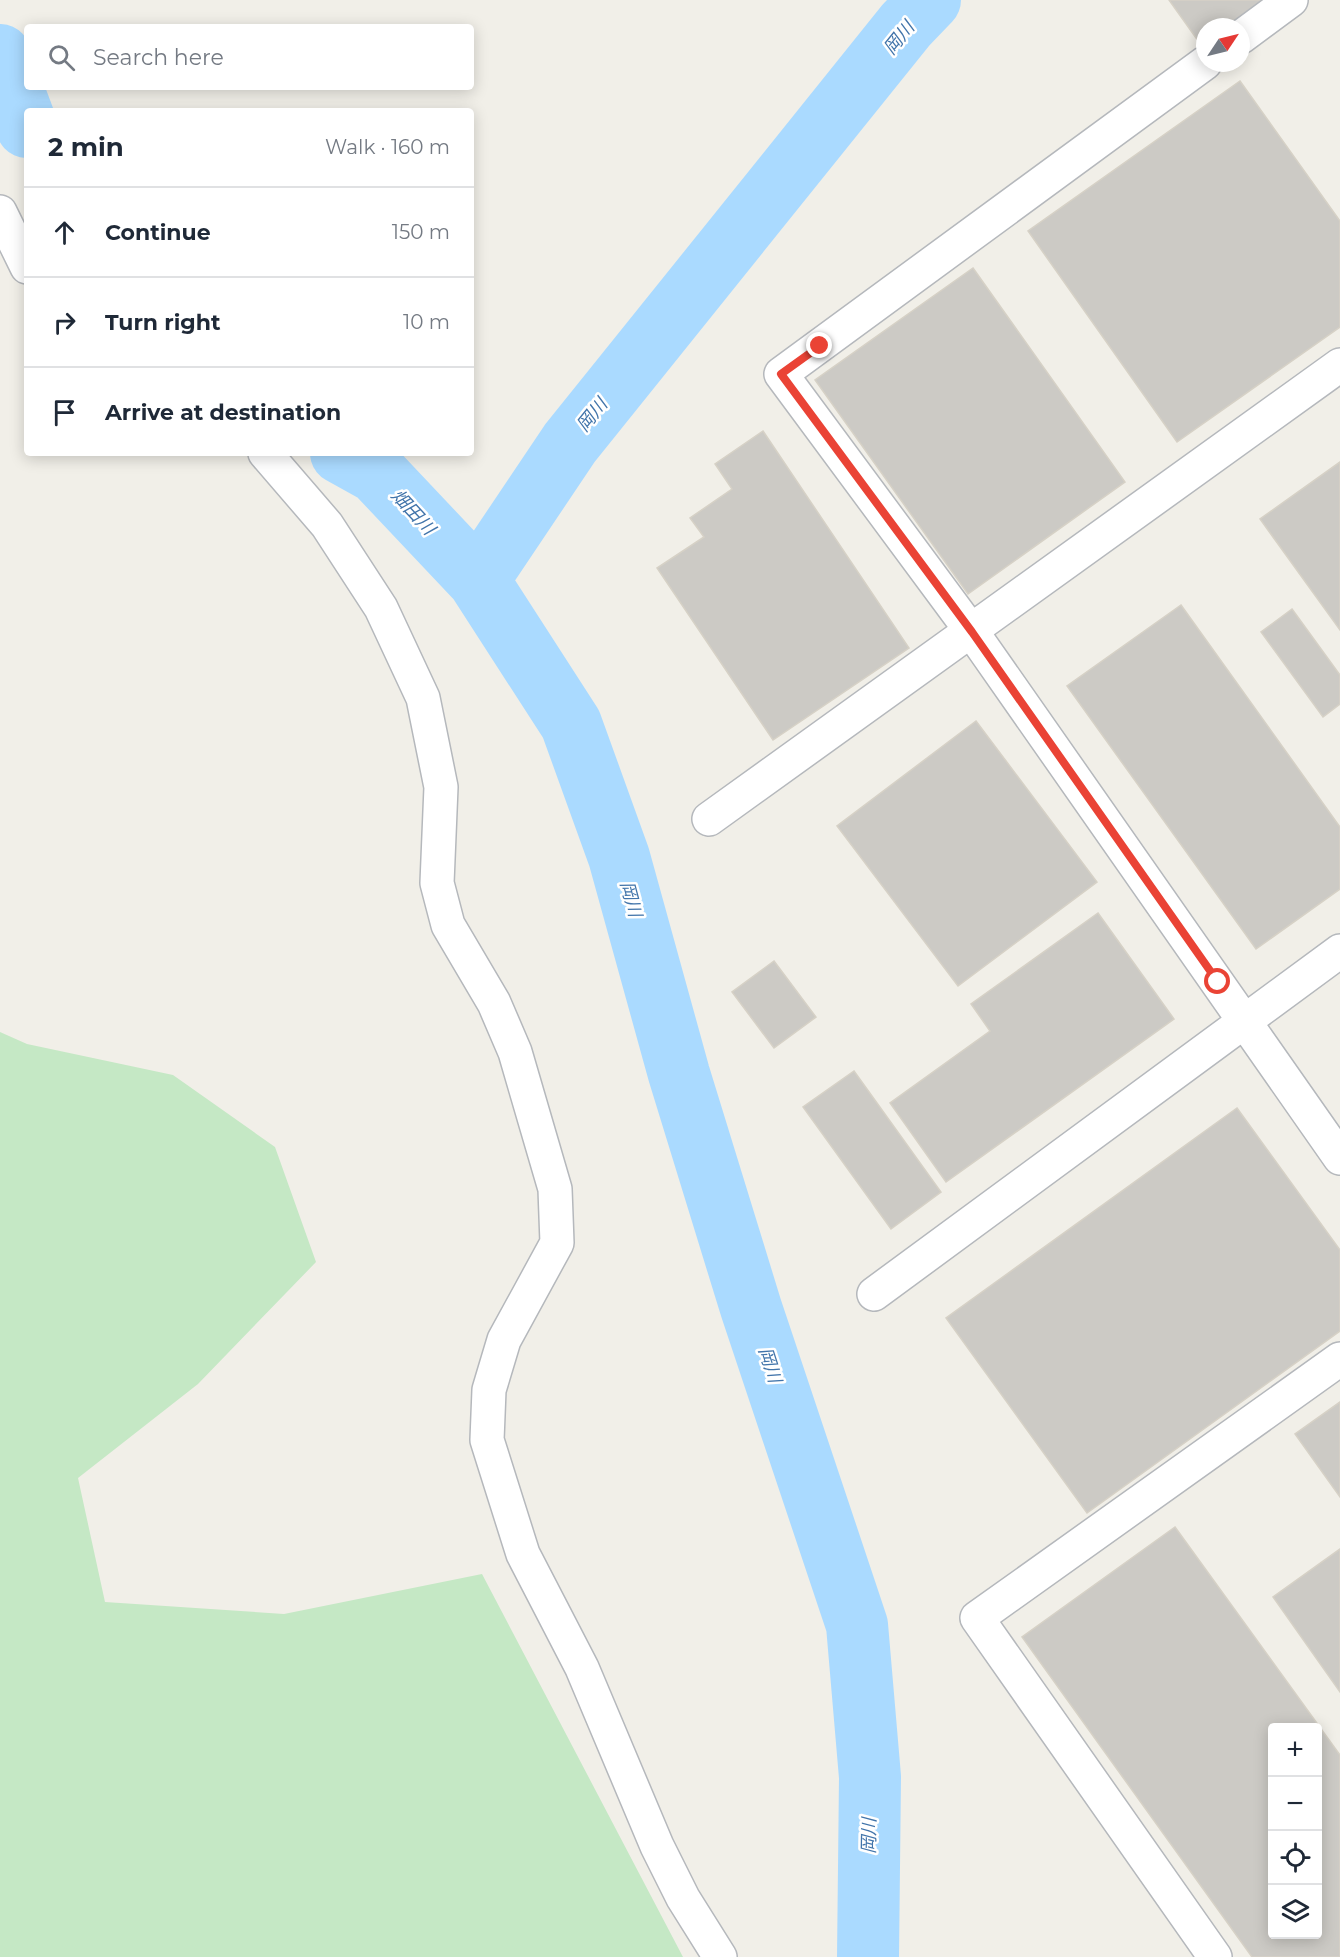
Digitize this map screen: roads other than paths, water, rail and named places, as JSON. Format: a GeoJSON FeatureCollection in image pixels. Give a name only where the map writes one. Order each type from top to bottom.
{"type":"FeatureCollection","features":[{"type":"Feature","properties":{"kind":"street"},"geometry":{"type":"LineString","coordinates":[[1250,30],[1291,0]]}},
{"type":"Feature","properties":{"kind":"street"},"geometry":{"type":"LineString","coordinates":[[1196,70],[781,374],[972,632],[1340,1158]]}},
{"type":"Feature","properties":{"kind":"street"},"geometry":{"type":"LineString","coordinates":[[0,212],[24,261]]}},
{"type":"Feature","properties":{"kind":"street"},"geometry":{"type":"LineString","coordinates":[[709,819],[972,632],[1340,365]]}},
{"type":"Feature","properties":{"kind":"street"},"geometry":{"type":"LineString","coordinates":[[269,456],[327,525],[381,608],[423,698],[441,786],[437,883],[448,925],[494,1003],[515,1052],[555,1189],[557,1243],[504,1340],[489,1390],[487,1440],[524,1554],[582,1668],[657,1846],[683,1898],[720,1957]]}},
{"type":"Feature","properties":{"kind":"street"},"geometry":{"type":"LineString","coordinates":[[874,1294],[1340,951]]}},
{"type":"Feature","properties":{"kind":"street"},"geometry":{"type":"LineString","coordinates":[[1215,1957],[977,1618],[1340,1359]]}},
{"type":"Feature","properties":{"kind":"waterway","name":"岡川"},"geometry":{"type":"LineString","coordinates":[[478,580],[570,443],[906,25],[930,0]]}},
{"type":"Feature","properties":{"kind":"waterway","name":"畑田川"},"geometry":{"type":"LineString","coordinates":[[0,55],[24,119]]}},
{"type":"Feature","properties":{"kind":"waterway","name":"岡川"},"geometry":{"type":"LineString","coordinates":[[346,456],[377,473],[478,580],[571,724],[619,857],[679,1074],[751,1308],[857,1625],[870,1777],[868,1957]]}}]}
